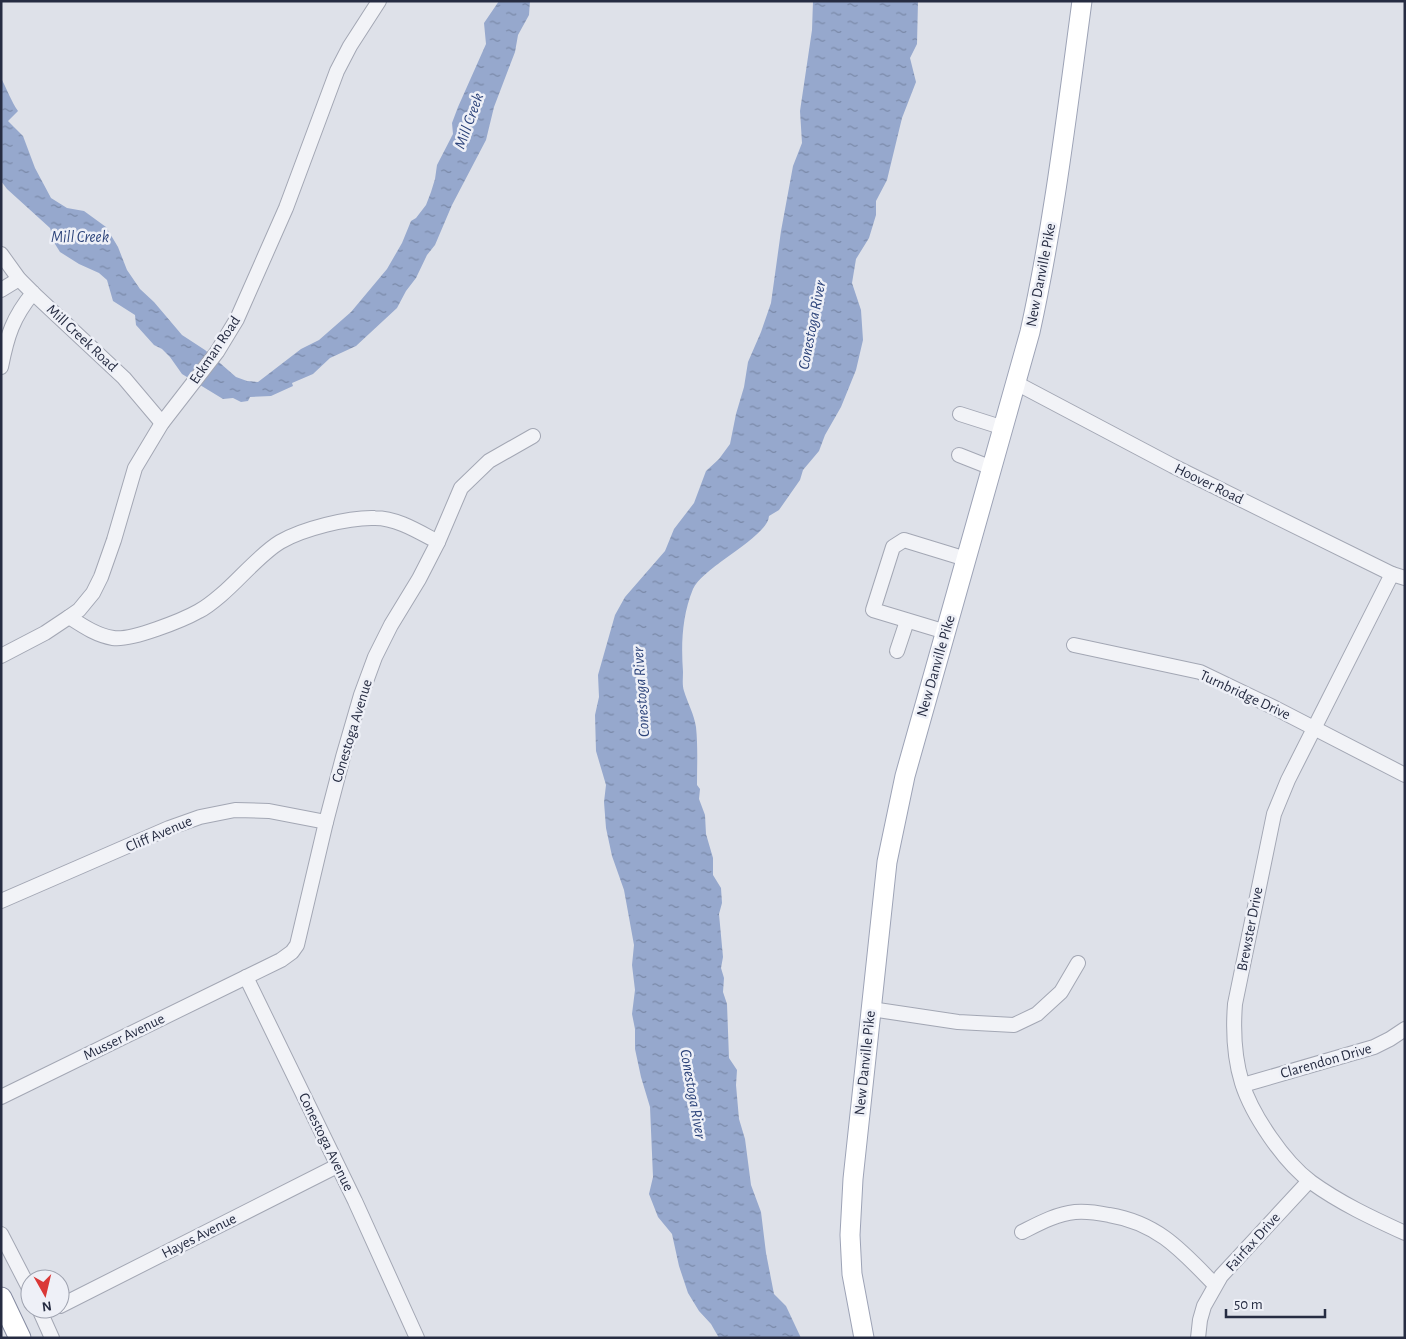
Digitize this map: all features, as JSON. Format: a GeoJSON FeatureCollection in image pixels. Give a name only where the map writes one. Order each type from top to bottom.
{"type":"FeatureCollection","features":[{"type":"Feature","properties":{"kind":"highway"},"geometry":{"type":"LineString","coordinates":[[1,1298],[20,1338]]}},
{"type":"Feature","properties":{"kind":"main road","name":"New Danville Pike"},"geometry":{"type":"LineString","coordinates":[[864,1338],[852,1274],[850,1235],[853,1179],[887,862],[905,776],[1030,332],[1042,279],[1057,185],[1082,1]]}},
{"type":"Feature","properties":{"kind":"street","name":"Eckman Road"},"geometry":{"type":"LineString","coordinates":[[1,656],[45,633],[69,617],[79,610],[93,593],[101,578],[114,540],[135,468],[162,423],[217,352],[246,303],[286,208],[337,71],[350,46],[379,1]]}},
{"type":"Feature","properties":{"kind":"street","name":"Mill Creek Road"},"geometry":{"type":"LineString","coordinates":[[1,254],[33,293],[124,378],[162,423]]}},
{"type":"Feature","properties":{"kind":"street"},"geometry":{"type":"LineString","coordinates":[[1,290],[20,279]]}},
{"type":"Feature","properties":{"kind":"street"},"geometry":{"type":"LineString","coordinates":[[1,366],[14,320],[33,293]]}},
{"type":"Feature","properties":{"kind":"street","name":"Hoover Road"},"geometry":{"type":"LineString","coordinates":[[1016,383],[1173,466],[1398,576]]}},
{"type":"Feature","properties":{"kind":"street"},"geometry":{"type":"LineString","coordinates":[[960,414],[1004,428]]}},
{"type":"Feature","properties":{"kind":"street","name":"Conestoga Avenue"},"geometry":{"type":"LineString","coordinates":[[417,1338],[246,977],[281,960],[292,952],[297,945],[326,822],[361,695],[375,657],[438,542],[461,488],[489,461],[533,436]]}},
{"type":"Feature","properties":{"kind":"street"},"geometry":{"type":"LineString","coordinates":[[959,455],[992,468]]}},
{"type":"Feature","properties":{"kind":"street"},"geometry":{"type":"LineString","coordinates":[[69,617],[99,634],[116,638],[134,636],[165,626],[199,611],[220,596],[280,542],[305,532],[355,519],[376,518],[392,521],[438,542]]}},
{"type":"Feature","properties":{"kind":"street"},"geometry":{"type":"LineString","coordinates":[[946,632],[873,610],[893,547],[904,540],[966,559]]}},
{"type":"Feature","properties":{"kind":"street","name":"Brewster Drive"},"geometry":{"type":"LineString","coordinates":[[1398,576],[1314,728],[1288,780],[1274,814],[1250,928],[1234,1019],[1238,1064],[1243,1085],[1269,1136],[1287,1159],[1310,1181],[1341,1202],[1405,1233]]}},
{"type":"Feature","properties":{"kind":"street"},"geometry":{"type":"LineString","coordinates":[[897,651],[907,620]]}},
{"type":"Feature","properties":{"kind":"street","name":"Turnbridge Drive"},"geometry":{"type":"LineString","coordinates":[[1074,645],[1200,672],[1405,775]]}},
{"type":"Feature","properties":{"kind":"street","name":"Cliff Avenue"},"geometry":{"type":"LineString","coordinates":[[1,901],[169,828],[200,818],[234,810],[243,810],[269,811],[326,822]]}},
{"type":"Feature","properties":{"kind":"street"},"geometry":{"type":"LineString","coordinates":[[871,1009],[958,1022],[1014,1025],[1037,1014],[1061,992],[1078,963]]}},
{"type":"Feature","properties":{"kind":"street","name":"Musser Avenue"},"geometry":{"type":"LineString","coordinates":[[1,1097],[246,977]]}},
{"type":"Feature","properties":{"kind":"street","name":"Clarendon Drive"},"geometry":{"type":"LineString","coordinates":[[1243,1085],[1374,1047],[1405,1029]]}},
{"type":"Feature","properties":{"kind":"street","name":"Hayes Avenue"},"geometry":{"type":"LineString","coordinates":[[70,1301],[337,1166]]}},
{"type":"Feature","properties":{"kind":"street","name":"Fairfax Drive"},"geometry":{"type":"LineString","coordinates":[[1198,1338],[1204,1306],[1221,1276],[1310,1181]]}},
{"type":"Feature","properties":{"kind":"street"},"geometry":{"type":"LineString","coordinates":[[1022,1232],[1048,1219],[1074,1212],[1126,1218],[1150,1227],[1180,1248],[1215,1285]]}},
{"type":"Feature","properties":{"kind":"street"},"geometry":{"type":"LineString","coordinates":[[1,1234],[20,1271]]}},
{"type":"Feature","properties":{"kind":"street"},"geometry":{"type":"LineString","coordinates":[[47,1319],[52,1338]]}},
{"type":"Feature","properties":{"kind":"water","name":"Mill Creek"},"geometry":{"type":"Polygon","coordinates":[[[499,1],[530,1],[529,15],[518,35],[515,52],[494,107],[486,140],[452,205],[435,245],[427,255],[416,278],[397,308],[356,346],[330,358],[313,374],[292,383],[293,386],[271,396],[250,397],[248,401],[241,402],[233,398],[223,399],[182,374],[170,357],[162,349],[154,345],[136,325],[135,315],[113,301],[107,280],[99,273],[79,264],[60,252],[55,244],[50,228],[7,189],[1,181],[1,78],[18,111],[8,121],[23,136],[35,168],[51,198],[67,208],[84,211],[106,227],[118,247],[127,270],[140,289],[154,302],[182,335],[205,350],[236,377],[258,382],[301,349],[319,340],[351,312],[387,269],[402,243],[411,221],[416,218],[426,205],[435,179],[437,165],[453,134],[452,123],[486,44],[484,23],[499,1]]]}},
{"type":"Feature","properties":{"kind":"water","name":"Conestoga River"},"geometry":{"type":"Polygon","coordinates":[[[813,1],[918,1],[917,44],[910,58],[916,82],[902,118],[887,180],[876,201],[876,215],[869,238],[856,259],[852,283],[861,310],[863,340],[856,370],[841,407],[825,435],[819,451],[803,470],[800,480],[779,510],[769,516],[766,524],[747,543],[699,580],[689,599],[684,620],[682,641],[683,686],[696,727],[697,785],[700,789],[699,799],[705,815],[706,834],[713,858],[713,875],[721,888],[722,903],[719,914],[723,957],[721,968],[724,978],[723,992],[727,1004],[729,1058],[737,1070],[736,1085],[739,1119],[745,1139],[751,1185],[761,1212],[774,1294],[786,1306],[801,1338],[719,1338],[688,1293],[679,1266],[672,1234],[658,1217],[649,1194],[653,1177],[650,1107],[635,1049],[635,1029],[632,1014],[635,990],[632,965],[634,945],[624,890],[612,856],[606,828],[604,802],[606,785],[596,751],[595,715],[599,697],[598,675],[615,615],[625,597],[665,551],[674,529],[694,503],[706,471],[719,459],[730,444],[748,362],[771,303],[781,231],[793,166],[802,143],[800,111],[812,30],[813,1]]]}}]}
